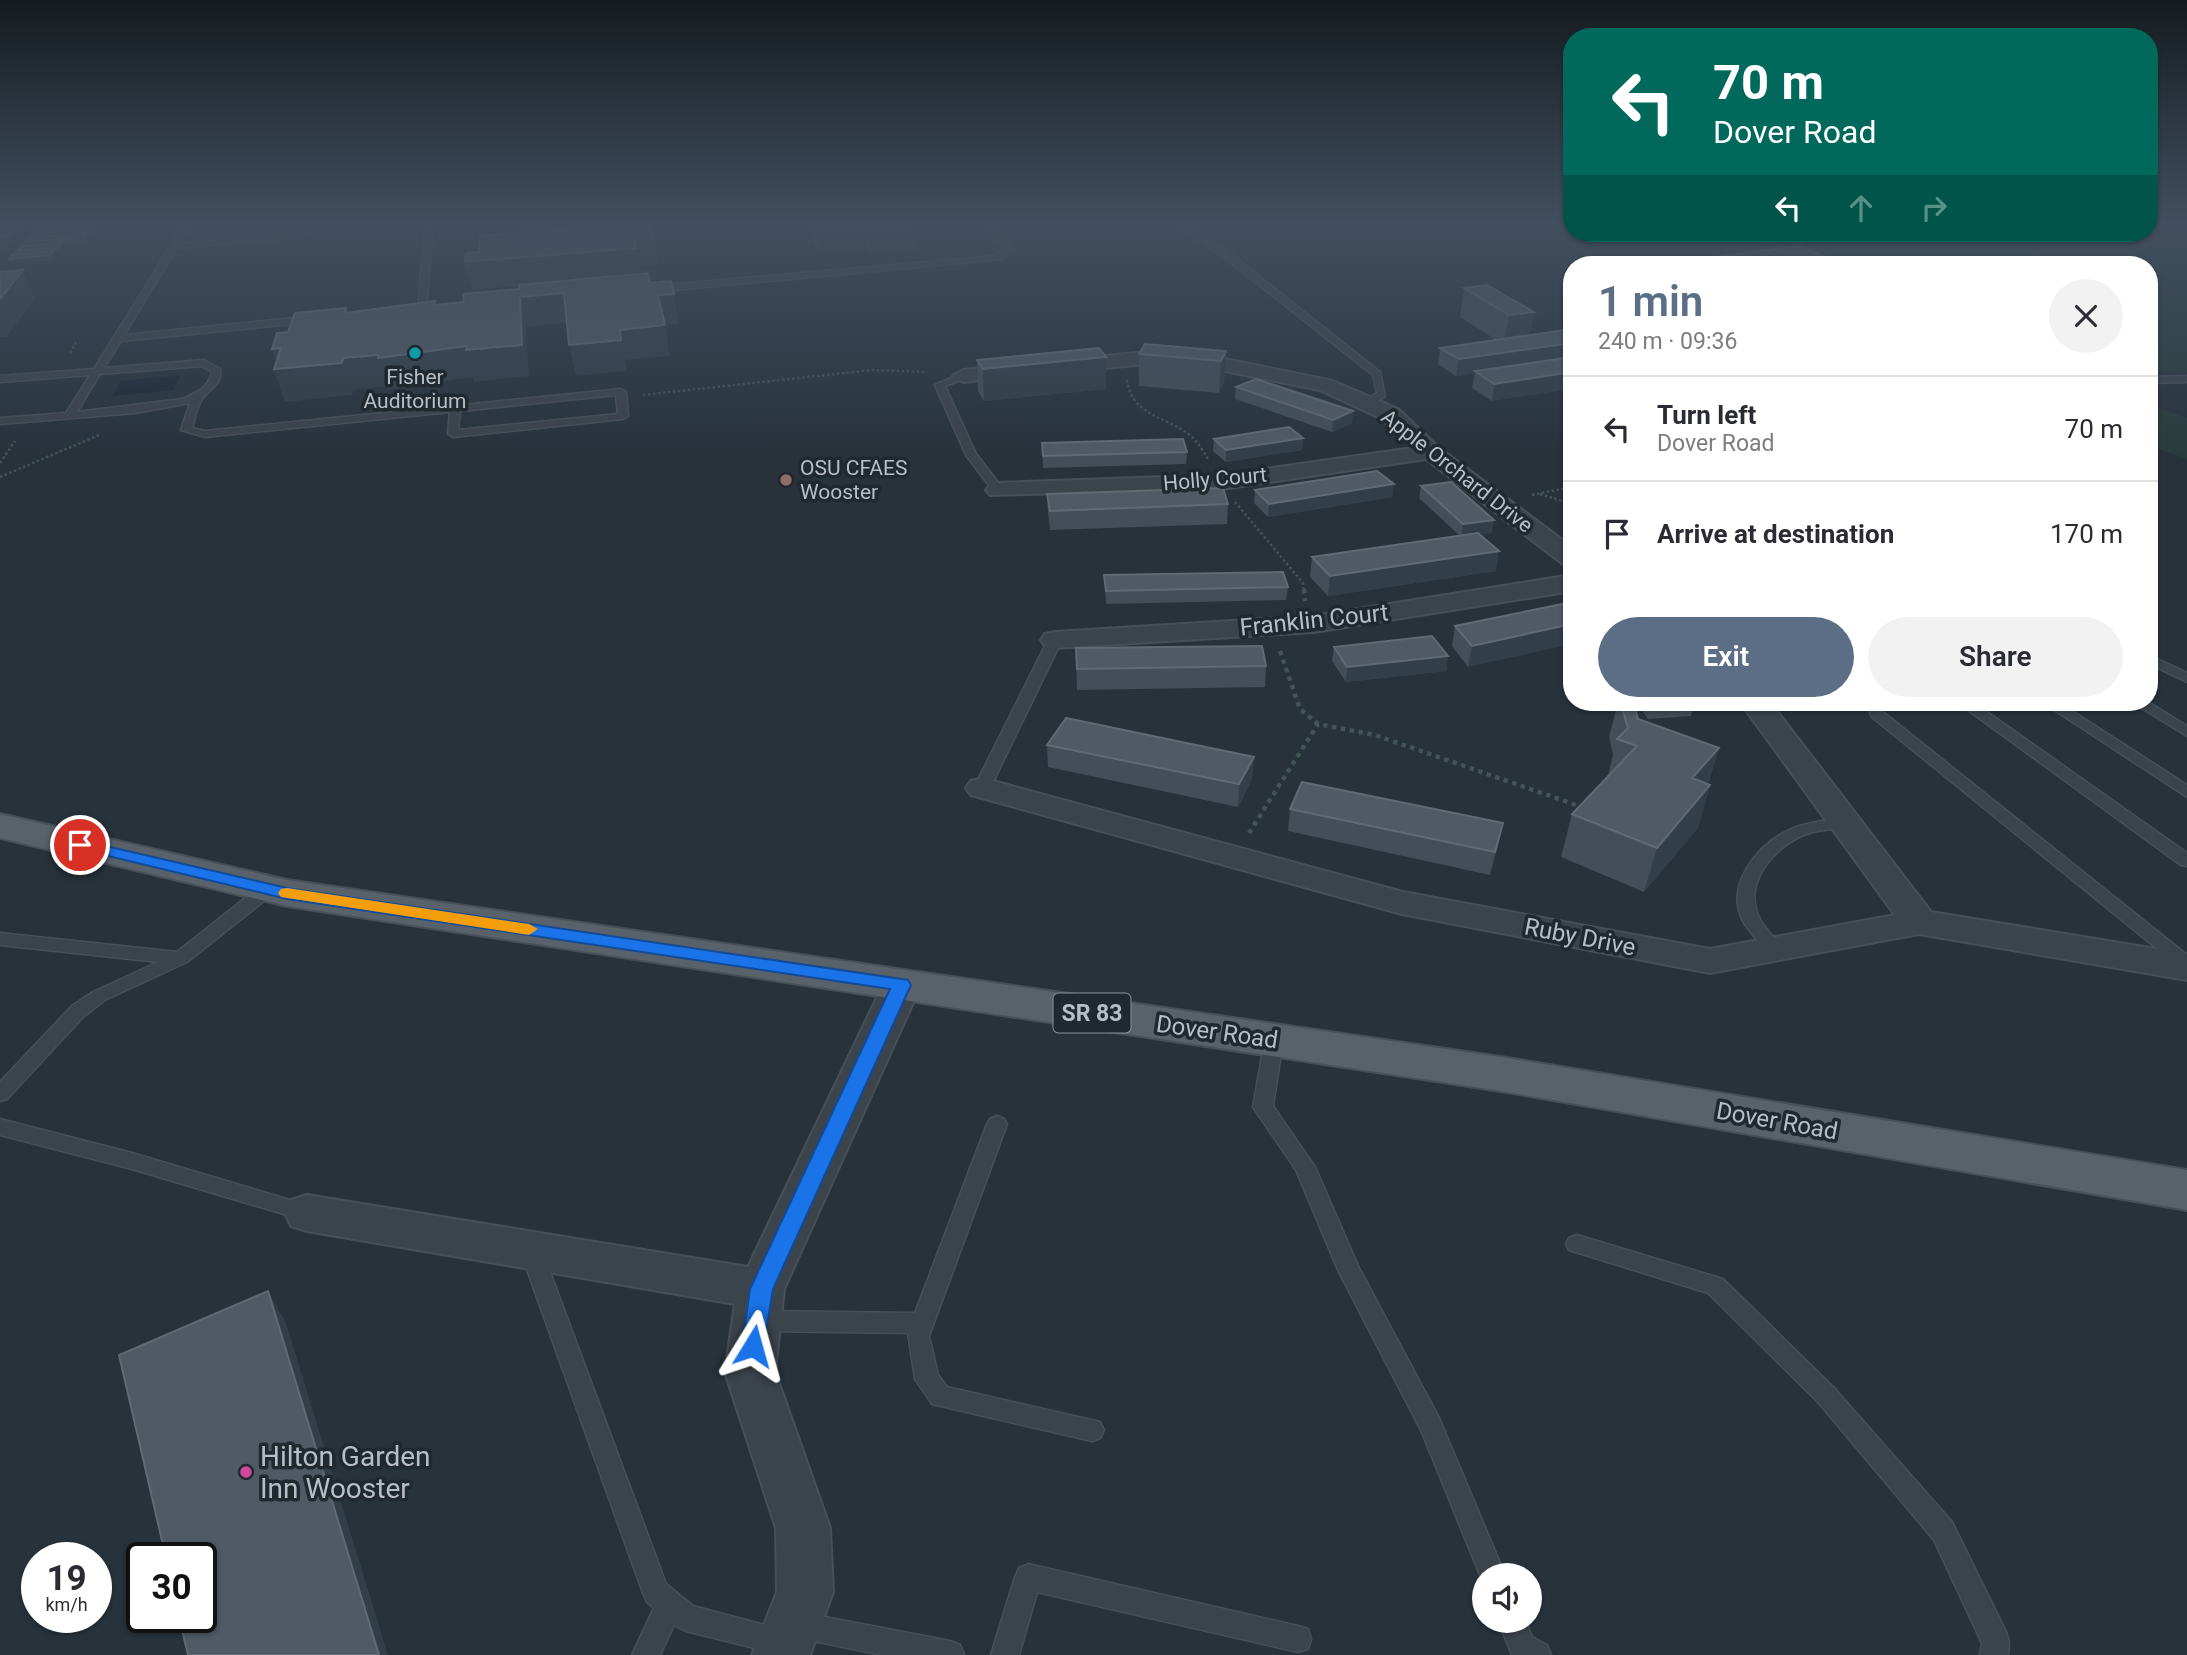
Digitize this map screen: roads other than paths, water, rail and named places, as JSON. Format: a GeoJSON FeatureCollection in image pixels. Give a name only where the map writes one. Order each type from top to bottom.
{"type":"FeatureCollection","features":[{"type":"Feature","properties":{"kind":"main road","name":"Dover Road"},"geometry":{"type":"LineString","coordinates":[[0,826],[268,889],[1501,1074],[2187,1190]]}},
{"type":"Feature","properties":{"kind":"street","name":"Apple Orchard Drive"},"geometry":{"type":"LineString","coordinates":[[963,376],[1135,359],[1215,363],[1326,385],[1390,414],[1430,452],[1563,552]]}},
{"type":"Feature","properties":{"kind":"street","name":"Holly Court"},"geometry":{"type":"LineString","coordinates":[[998,490],[1222,482],[1430,452]]}},
{"type":"Feature","properties":{"kind":"street","name":"Franklin Court"},"geometry":{"type":"LineString","coordinates":[[1055,640],[1314,624],[1563,584]]}},
{"type":"Feature","properties":{"kind":"street"},"geometry":{"type":"LineString","coordinates":[[1762,711],[1919,922]]}},
{"type":"Feature","properties":{"kind":"street","name":"Ruby Drive"},"geometry":{"type":"LineString","coordinates":[[982,788],[1402,904],[1710,961],[1919,922],[2187,965]]}},
{"type":"Feature","properties":{"kind":"street"},"geometry":{"type":"LineString","coordinates":[[787,1641],[805,1592],[803,1528],[750,1372],[759,1305],[902,985]]}},
{"type":"Feature","properties":{"kind":"street"},"geometry":{"type":"LineString","coordinates":[[307,1213],[531,1250],[759,1305]]}},
{"type":"Feature","properties":{"kind":"lane"},"geometry":{"type":"LineString","coordinates":[[71,414],[143,300]]}},
{"type":"Feature","properties":{"kind":"lane"},"geometry":{"type":"LineString","coordinates":[[422,310],[423,300]]}},
{"type":"Feature","properties":{"kind":"lane"},"geometry":{"type":"LineString","coordinates":[[1284,300],[1377,374],[1381,394],[1367,404]]}},
{"type":"Feature","properties":{"kind":"lane"},"geometry":{"type":"LineString","coordinates":[[408,311],[435,308]]}},
{"type":"Feature","properties":{"kind":"lane"},"geometry":{"type":"LineString","coordinates":[[120,338],[330,318]]}},
{"type":"Feature","properties":{"kind":"lane"},"geometry":{"type":"LineString","coordinates":[[0,379],[204,363],[217,371],[214,383],[197,397],[155,406],[0,422]]}},
{"type":"Feature","properties":{"kind":"lane"},"geometry":{"type":"LineString","coordinates":[[963,376],[940,385],[971,455],[998,490]]}},
{"type":"Feature","properties":{"kind":"lane"},"geometry":{"type":"LineString","coordinates":[[2158,380],[2187,379]]}},
{"type":"Feature","properties":{"kind":"lane"},"geometry":{"type":"LineString","coordinates":[[197,397],[186,430],[205,434],[621,392],[623,416],[453,434],[455,410]]}},
{"type":"Feature","properties":{"kind":"lane"},"geometry":{"type":"LineString","coordinates":[[982,788],[1055,640]]}},
{"type":"Feature","properties":{"kind":"lane"},"geometry":{"type":"LineString","coordinates":[[2158,662],[2187,678]]}},
{"type":"Feature","properties":{"kind":"lane"},"geometry":{"type":"LineString","coordinates":[[1876,711],[2187,965]]}},
{"type":"Feature","properties":{"kind":"lane"},"geometry":{"type":"LineString","coordinates":[[1977,711],[2187,861]]}},
{"type":"Feature","properties":{"kind":"lane"},"geometry":{"type":"LineString","coordinates":[[2063,711],[2187,792]]}},
{"type":"Feature","properties":{"kind":"lane"},"geometry":{"type":"LineString","coordinates":[[2153,711],[2187,732]]}},
{"type":"Feature","properties":{"kind":"lane"},"geometry":{"type":"LineString","coordinates":[[1774,949],[1749,916],[1745,893],[1749,874],[1768,852],[1788,836],[1807,829],[1845,823]]}},
{"type":"Feature","properties":{"kind":"lane"},"geometry":{"type":"LineString","coordinates":[[0,1094],[78,1012],[99,996],[181,958],[268,889]]}},
{"type":"Feature","properties":{"kind":"lane"},"geometry":{"type":"LineString","coordinates":[[0,939],[181,958]]}},
{"type":"Feature","properties":{"kind":"lane"},"geometry":{"type":"LineString","coordinates":[[1275,1040],[1263,1107],[1305,1167],[1349,1270],[1431,1426],[1487,1563]]}},
{"type":"Feature","properties":{"kind":"lane"},"geometry":{"type":"LineString","coordinates":[[997,1124],[918,1336],[927,1379],[940,1396],[1092,1430]]}},
{"type":"Feature","properties":{"kind":"lane"},"geometry":{"type":"LineString","coordinates":[[0,1127],[132,1161],[307,1213]]}},
{"type":"Feature","properties":{"kind":"lane"},"geometry":{"type":"LineString","coordinates":[[1577,1244],[1715,1286],[1725,1295],[1826,1395],[1943,1531],[1996,1642],[1994,1655]]}},
{"type":"Feature","properties":{"kind":"lane"},"geometry":{"type":"LineString","coordinates":[[531,1250],[656,1593],[686,1618],[787,1641],[950,1655]]}},
{"type":"Feature","properties":{"kind":"lane"},"geometry":{"type":"LineString","coordinates":[[759,1305],[923,1323]]}},
{"type":"Feature","properties":{"kind":"lane"},"geometry":{"type":"LineString","coordinates":[[1005,1655],[1028,1577],[1298,1639]]}},
{"type":"Feature","properties":{"kind":"lane"},"geometry":{"type":"LineString","coordinates":[[646,1655],[670,1604]]}},
{"type":"Feature","properties":{"kind":"lane"},"geometry":{"type":"LineString","coordinates":[[1516,1633],[1522,1647],[1537,1655]]}},
{"type":"Feature","properties":{"kind":"water"},"geometry":{"type":"Polygon","coordinates":[[[181,375],[173,390],[112,396],[121,381],[181,375]]]}},
{"type":"Feature","properties":{"kind":"place","name":"Fisher Auditorium"},"geometry":{"type":"Point","coordinates":[415,353]}},
{"type":"Feature","properties":{"kind":"place","name":"OSU CFAES Wooster"},"geometry":{"type":"Point","coordinates":[786,480]}},
{"type":"Feature","properties":{"kind":"place","name":"Hilton Garden Inn Wooster"},"geometry":{"type":"Point","coordinates":[246,1472]}}]}
